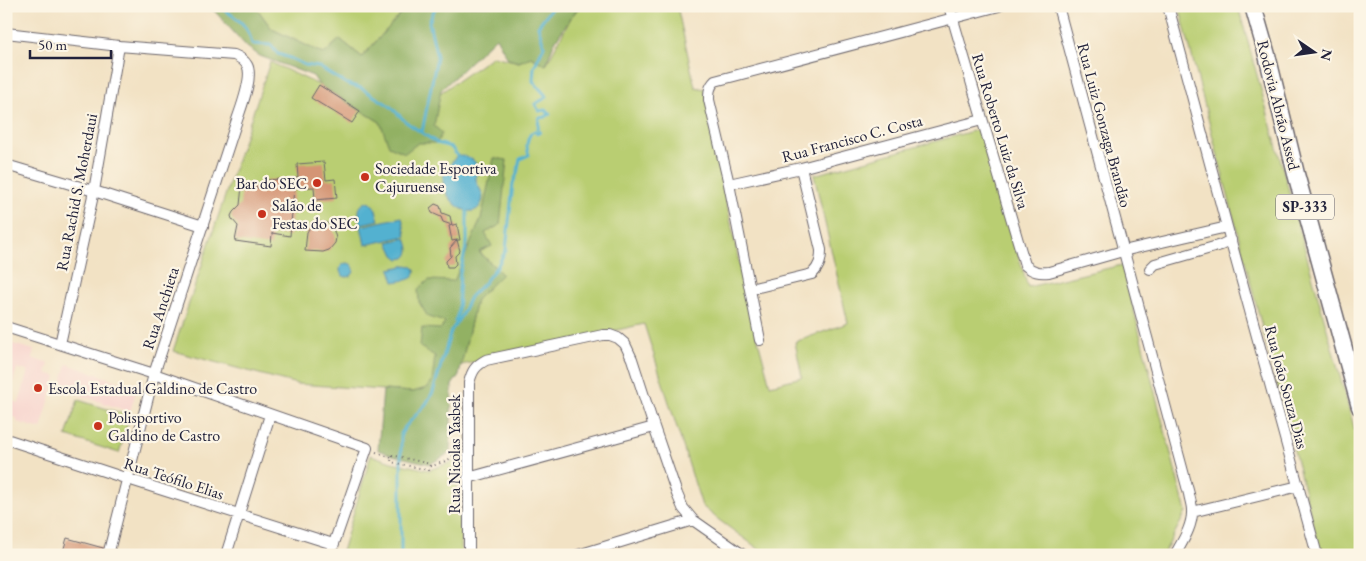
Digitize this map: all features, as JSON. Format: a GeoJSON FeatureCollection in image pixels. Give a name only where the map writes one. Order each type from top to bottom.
{"type":"FeatureCollection","features":[{"type":"Feature","properties":{"kind":"main road","name":"Rodovia Abrão Assed"},"geometry":{"type":"LineString","coordinates":[[1253,6],[1296,174],[1360,407]]}},
{"type":"Feature","properties":{"kind":"street","name":"Rua Roberto Luiz da Silva"},"geometry":{"type":"LineString","coordinates":[[949,6],[1025,265],[1030,270],[1038,273],[1049,272],[1123,251]]}},
{"type":"Feature","properties":{"kind":"street"},"geometry":{"type":"LineString","coordinates":[[760,340],[729,184],[709,100],[711,85],[715,81],[1000,6]]}},
{"type":"Feature","properties":{"kind":"street","name":"Rua Luiz Gonzaga Brandão"},"geometry":{"type":"LineString","coordinates":[[1058,6],[1189,494],[1192,512]]}},
{"type":"Feature","properties":{"kind":"street","name":"Rua João Souza Dias"},"geometry":{"type":"LineString","coordinates":[[1168,6],[1318,555]]}},
{"type":"Feature","properties":{"kind":"street"},"geometry":{"type":"LineString","coordinates":[[6,33],[119,46]]}},
{"type":"Feature","properties":{"kind":"street","name":"Rua Anchieta"},"geometry":{"type":"LineString","coordinates":[[108,555],[154,374],[236,123],[248,84],[249,74],[247,66],[234,55],[119,46]]}},
{"type":"Feature","properties":{"kind":"street","name":"Rua Rachid S. Moherdaui"},"geometry":{"type":"LineString","coordinates":[[60,344],[94,191],[119,46]]}},
{"type":"Feature","properties":{"kind":"street","name":"Rua Francisco C. Costa"},"geometry":{"type":"LineString","coordinates":[[729,184],[801,168],[982,120]]}},
{"type":"Feature","properties":{"kind":"street"},"geometry":{"type":"LineString","coordinates":[[6,166],[94,191],[203,226]]}},
{"type":"Feature","properties":{"kind":"street"},"geometry":{"type":"LineString","coordinates":[[750,289],[812,274],[818,268],[821,260],[821,250],[801,168]]}},
{"type":"Feature","properties":{"kind":"street"},"geometry":{"type":"LineString","coordinates":[[1123,251],[1227,226]]}},
{"type":"Feature","properties":{"kind":"street"},"geometry":{"type":"LineString","coordinates":[[1150,269],[1155,264],[1221,245],[1231,240]]}},
{"type":"Feature","properties":{"kind":"street"},"geometry":{"type":"LineString","coordinates":[[6,326],[154,374],[367,448],[330,555]]}},
{"type":"Feature","properties":{"kind":"street","name":"Rua Nicolas Yasbek"},"geometry":{"type":"LineString","coordinates":[[469,555],[469,383],[472,372],[477,366],[486,360],[603,335],[618,338],[625,344],[632,359],[654,427]]}},
{"type":"Feature","properties":{"kind":"street"},"geometry":{"type":"LineString","coordinates":[[226,555],[270,415]]}},
{"type":"Feature","properties":{"kind":"street"},"geometry":{"type":"LineString","coordinates":[[468,478],[654,427],[677,494],[684,508],[693,520],[733,551],[744,555]]}},
{"type":"Feature","properties":{"kind":"street","name":"Rua Teófilo Elias"},"geometry":{"type":"LineString","coordinates":[[6,439],[333,544]]}},
{"type":"Feature","properties":{"kind":"street"},"geometry":{"type":"LineString","coordinates":[[1175,555],[1190,524],[1192,512],[1298,486]]}},
{"type":"Feature","properties":{"kind":"street"},"geometry":{"type":"LineString","coordinates":[[578,555],[693,520]]}},
{"type":"Feature","properties":{"kind":"path"},"geometry":{"type":"LineString","coordinates":[[430,467],[448,460],[462,447],[468,445]]}},
{"type":"Feature","properties":{"kind":"path"},"geometry":{"type":"LineString","coordinates":[[367,448],[392,458]]}},
{"type":"Feature","properties":{"kind":"path"},"geometry":{"type":"LineString","coordinates":[[392,455],[430,464],[429,470],[391,462],[392,458],[392,455]]}},
{"type":"Feature","properties":{"kind":"shaded area","name":"Escola Estadual Galdino de Castro"},"geometry":{"type":"Polygon","coordinates":[[[6,342],[34,350],[32,358],[49,364],[46,373],[56,376],[41,429],[17,422],[17,418],[6,415],[6,342]],[[17,368],[8,399],[19,403],[28,371],[17,368]]]}},
{"type":"Feature","properties":{"kind":"shaded area","name":"Escola Estadual Galdino de Castro"},"geometry":{"type":"Polygon","coordinates":[[[67,364],[137,388],[130,412],[60,388],[67,364]]]}},
{"type":"Feature","properties":{"kind":"green space"},"geometry":{"type":"Polygon","coordinates":[[[210,6],[255,6],[272,29],[324,54],[340,39],[362,57],[408,6],[580,6],[554,43],[546,65],[531,57],[519,62],[508,59],[496,37],[441,90],[434,126],[442,133],[437,143],[418,143],[405,153],[389,146],[380,122],[319,85],[313,76],[260,56],[247,47],[210,6]]]}},
{"type":"Feature","properties":{"kind":"green space"},"geometry":{"type":"Polygon","coordinates":[[[255,6],[408,6],[362,57],[340,39],[324,54],[272,29],[255,6]]]}},
{"type":"Feature","properties":{"kind":"green space"},"geometry":{"type":"Polygon","coordinates":[[[580,6],[677,6],[695,87],[705,89],[746,295],[770,385],[802,377],[795,342],[848,323],[814,175],[980,129],[1028,287],[1122,265],[1186,512],[1163,555],[767,555],[702,506],[644,324],[461,365],[476,300],[502,274],[479,251],[432,381],[427,388],[413,392],[297,384],[173,351],[270,62],[319,85],[390,128],[493,56],[519,62],[531,57],[546,65],[572,16],[580,6]]]}},
{"type":"Feature","properties":{"kind":"green space"},"geometry":{"type":"Polygon","coordinates":[[[1179,6],[1238,6],[1360,449],[1360,555],[1321,555],[1179,6]]]}},
{"type":"Feature","properties":{"kind":"green space"},"geometry":{"type":"Polygon","coordinates":[[[494,158],[507,160],[500,225],[485,233],[492,246],[479,252],[502,274],[476,300],[459,375],[452,385],[450,453],[430,464],[378,450],[383,390],[413,392],[427,388],[432,381],[435,356],[420,347],[422,328],[441,329],[445,322],[428,317],[419,302],[418,289],[429,280],[454,281],[481,219],[494,158]]]}},
{"type":"Feature","properties":{"kind":"green space","name":"Polisportivo Galdino de Castro"},"geometry":{"type":"Polygon","coordinates":[[[78,400],[130,416],[119,453],[66,436],[78,400]]]}},
{"type":"Feature","properties":{"kind":"green space"},"geometry":{"type":"Polygon","coordinates":[[[371,455],[391,462],[429,470],[455,461],[462,555],[341,555],[371,455]]]}},
{"type":"Feature","properties":{"kind":"water"},"geometry":{"type":"Polygon","coordinates":[[[457,155],[470,158],[477,165],[476,180],[483,198],[477,209],[471,211],[457,206],[446,191],[443,183],[444,174],[457,155]]]}},
{"type":"Feature","properties":{"kind":"water"},"geometry":{"type":"Polygon","coordinates":[[[366,202],[374,206],[379,220],[361,224],[359,209],[366,202]]]}},
{"type":"Feature","properties":{"kind":"water"},"geometry":{"type":"Polygon","coordinates":[[[402,217],[406,236],[365,245],[361,226],[402,217]]]}},
{"type":"Feature","properties":{"kind":"water"},"geometry":{"type":"Polygon","coordinates":[[[406,238],[409,248],[407,256],[399,259],[394,255],[388,242],[406,238]]]}},
{"type":"Feature","properties":{"kind":"water"},"geometry":{"type":"Polygon","coordinates":[[[344,263],[350,263],[354,270],[350,277],[344,277],[340,273],[340,267],[344,263]]]}},
{"type":"Feature","properties":{"kind":"water"},"geometry":{"type":"Polygon","coordinates":[[[407,265],[415,269],[414,276],[394,282],[390,269],[407,265]]]}},
{"type":"Feature","properties":{"kind":"building"},"geometry":{"type":"Polygon","coordinates":[[[319,85],[360,111],[352,123],[311,98],[319,85]]]}},
{"type":"Feature","properties":{"kind":"building","name":"Salão de Festas do SEC"},"geometry":{"type":"Polygon","coordinates":[[[324,162],[326,180],[335,179],[337,198],[315,200],[314,187],[294,188],[290,236],[272,233],[271,246],[235,241],[238,226],[231,216],[240,205],[242,186],[267,189],[267,180],[298,178],[297,164],[324,162]]]}},
{"type":"Feature","properties":{"kind":"building"},"geometry":{"type":"Polygon","coordinates":[[[435,204],[440,206],[442,213],[450,216],[452,225],[443,222],[441,217],[432,213],[430,208],[435,204]]]}},
{"type":"Feature","properties":{"kind":"building"},"geometry":{"type":"Polygon","coordinates":[[[317,222],[328,223],[333,228],[336,238],[335,243],[329,250],[323,252],[305,251],[307,232],[312,224],[317,222]]]}},
{"type":"Feature","properties":{"kind":"building"},"geometry":{"type":"Polygon","coordinates":[[[457,224],[460,240],[452,241],[449,226],[457,224]]]}},
{"type":"Feature","properties":{"kind":"building"},"geometry":{"type":"Polygon","coordinates":[[[457,240],[460,251],[455,256],[456,264],[453,267],[447,267],[446,261],[451,256],[450,248],[457,240]]]}},
{"type":"Feature","properties":{"kind":"building"},"geometry":{"type":"Polygon","coordinates":[[[67,538],[103,548],[101,555],[62,555],[67,538]]]}},
{"type":"Feature","properties":{"kind":"waterway"},"geometry":{"type":"LineString","coordinates":[[218,6],[240,21],[247,31],[252,44],[271,45],[278,54],[305,65],[319,67],[347,84],[361,88],[390,106],[406,122],[437,143],[451,147],[457,155]]}},
{"type":"Feature","properties":{"kind":"waterway"},"geometry":{"type":"LineString","coordinates":[[422,132],[437,57],[429,22],[436,6]]}},
{"type":"Feature","properties":{"kind":"waterway"},"geometry":{"type":"LineString","coordinates":[[401,555],[401,434],[426,404],[433,392],[451,331],[470,297],[498,265],[506,250],[513,183],[520,159],[529,155],[527,144],[531,133],[535,131],[537,134],[540,132],[538,129],[539,118],[550,114],[545,110],[539,111],[535,104],[547,97],[533,81],[534,67],[544,46],[538,26],[553,6]]}},
{"type":"Feature","properties":{"kind":"waterway"},"geometry":{"type":"LineString","coordinates":[[455,321],[458,313],[460,273],[467,243],[467,211]]}},
{"type":"Feature","properties":{"kind":"place","name":"Sociedade Esportiva Cajuruense"},"geometry":{"type":"Point","coordinates":[365,177]}},
{"type":"Feature","properties":{"kind":"place","name":"Bar do SEC"},"geometry":{"type":"Point","coordinates":[317,183]}},
{"type":"Feature","properties":{"kind":"place","name":"Salão de Festas do SEC"},"geometry":{"type":"Point","coordinates":[262,214]}},
{"type":"Feature","properties":{"kind":"place","name":"Escola Estadual Galdino de Castro"},"geometry":{"type":"Point","coordinates":[38,388]}},
{"type":"Feature","properties":{"kind":"place","name":"Polisportivo Galdino de Castro"},"geometry":{"type":"Point","coordinates":[98,426]}}]}
